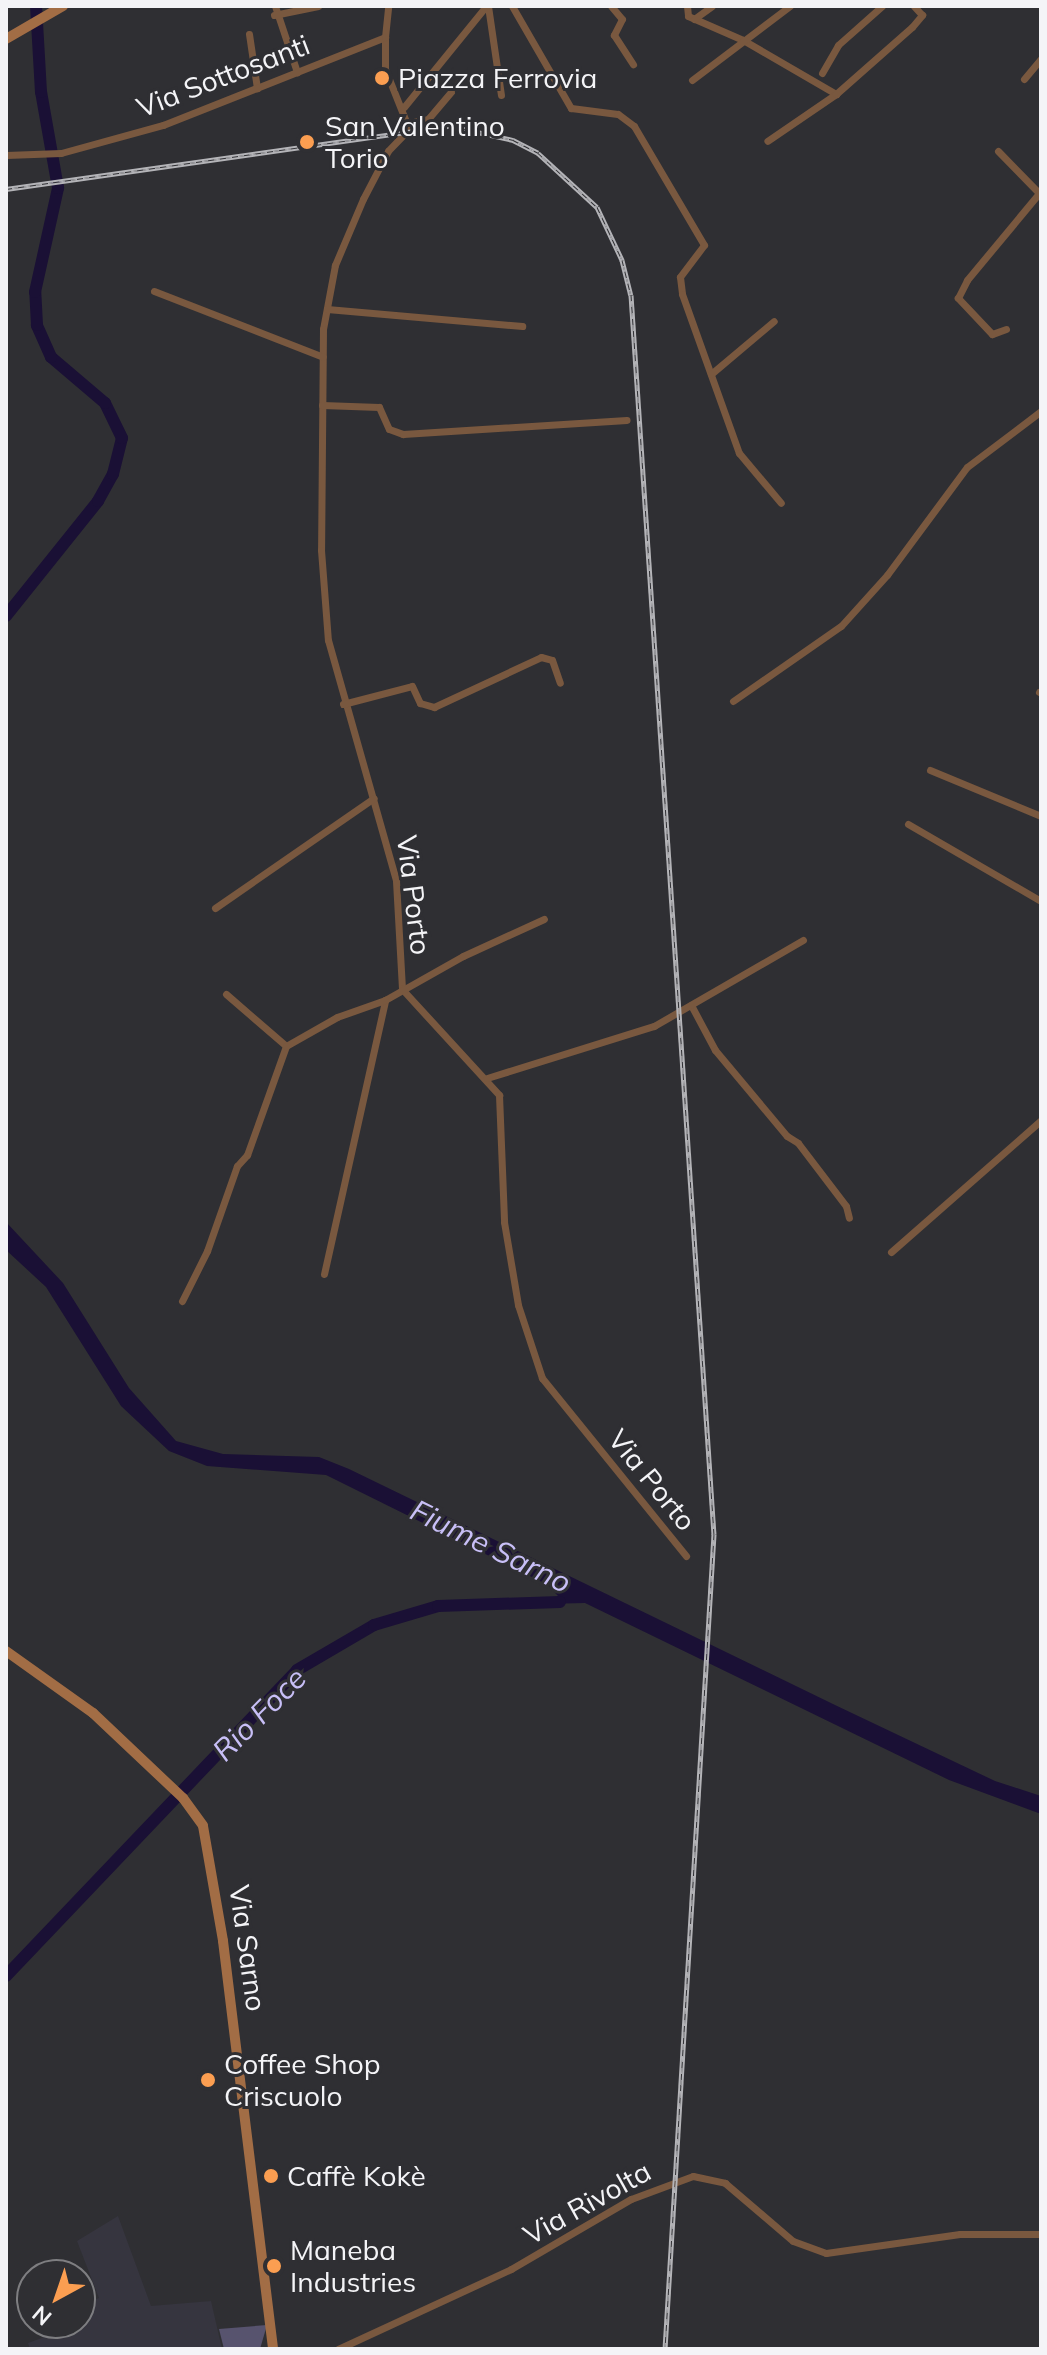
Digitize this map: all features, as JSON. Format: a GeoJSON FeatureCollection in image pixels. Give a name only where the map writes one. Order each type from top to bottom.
{"type":"FeatureCollection","features":[{"type":"Feature","properties":{"kind":"main road"},"geometry":{"type":"LineString","coordinates":[[11,37],[63,6]]}},
{"type":"Feature","properties":{"kind":"main road","name":"Via Sarno"},"geometry":{"type":"LineString","coordinates":[[6,1651],[82,1704],[183,1798],[203,1826],[210,1850],[265,2251],[273,2349]]}},
{"type":"Feature","properties":{"kind":"street"},"geometry":{"type":"LineString","coordinates":[[297,72],[275,10],[318,6]]}},
{"type":"Feature","properties":{"kind":"street"},"geometry":{"type":"LineString","coordinates":[[388,6],[385,69],[404,107],[409,126]]}},
{"type":"Feature","properties":{"kind":"street"},"geometry":{"type":"LineString","coordinates":[[404,107],[487,6]]}},
{"type":"Feature","properties":{"kind":"street"},"geometry":{"type":"LineString","coordinates":[[487,6],[501,95]]}},
{"type":"Feature","properties":{"kind":"street"},"geometry":{"type":"LineString","coordinates":[[512,6],[571,108],[618,114],[634,126],[704,245],[679,285],[739,453],[781,503]]}},
{"type":"Feature","properties":{"kind":"street"},"geometry":{"type":"LineString","coordinates":[[611,6],[622,19],[614,35],[633,64]]}},
{"type":"Feature","properties":{"kind":"street"},"geometry":{"type":"LineString","coordinates":[[687,6],[688,16],[743,40],[836,94]]}},
{"type":"Feature","properties":{"kind":"street"},"geometry":{"type":"LineString","coordinates":[[694,19],[712,6]]}},
{"type":"Feature","properties":{"kind":"street"},"geometry":{"type":"LineString","coordinates":[[692,80],[790,6]]}},
{"type":"Feature","properties":{"kind":"street"},"geometry":{"type":"LineString","coordinates":[[767,141],[836,94],[912,27],[922,15],[914,6]]}},
{"type":"Feature","properties":{"kind":"street"},"geometry":{"type":"LineString","coordinates":[[822,73],[838,45],[879,7]]}},
{"type":"Feature","properties":{"kind":"street"},"geometry":{"type":"LineString","coordinates":[[249,34],[257,88]]}},
{"type":"Feature","properties":{"kind":"street","name":"Via Sottosanti"},"geometry":{"type":"LineString","coordinates":[[6,155],[61,153],[163,125],[385,37]]}},
{"type":"Feature","properties":{"kind":"street"},"geometry":{"type":"LineString","coordinates":[[1024,79],[1041,59]]}},
{"type":"Feature","properties":{"kind":"street","name":"Via Porto"},"geometry":{"type":"LineString","coordinates":[[466,74],[428,119],[409,126],[388,151],[363,199],[335,265],[323,357],[327,630],[343,704],[374,798],[396,881],[402,989],[487,1078],[499,1095],[504,1222],[518,1305],[542,1378],[686,1556]]}},
{"type":"Feature","properties":{"kind":"street"},"geometry":{"type":"LineString","coordinates":[[998,151],[1040,192],[974,270],[958,298],[992,334],[1006,329]]}},
{"type":"Feature","properties":{"kind":"street"},"geometry":{"type":"LineString","coordinates":[[154,291],[323,357]]}},
{"type":"Feature","properties":{"kind":"street"},"geometry":{"type":"LineString","coordinates":[[327,309],[522,326]]}},
{"type":"Feature","properties":{"kind":"street"},"geometry":{"type":"LineString","coordinates":[[711,374],[774,321]]}},
{"type":"Feature","properties":{"kind":"street"},"geometry":{"type":"LineString","coordinates":[[322,405],[379,407],[389,429],[403,434],[627,420]]}},
{"type":"Feature","properties":{"kind":"street"},"geometry":{"type":"LineString","coordinates":[[733,701],[841,626],[887,575],[967,467],[1041,411]]}},
{"type":"Feature","properties":{"kind":"street"},"geometry":{"type":"LineString","coordinates":[[343,704],[412,686],[420,703],[434,707],[541,657],[552,660],[560,683]]}},
{"type":"Feature","properties":{"kind":"street"},"geometry":{"type":"LineString","coordinates":[[930,770],[1041,816]]}},
{"type":"Feature","properties":{"kind":"street"},"geometry":{"type":"LineString","coordinates":[[215,908],[374,798]]}},
{"type":"Feature","properties":{"kind":"street"},"geometry":{"type":"LineString","coordinates":[[908,824],[1041,901]]}},
{"type":"Feature","properties":{"kind":"street"},"geometry":{"type":"LineString","coordinates":[[182,1301],[207,1251],[237,1166],[247,1155],[286,1046],[337,1017],[385,1000],[544,919]]}},
{"type":"Feature","properties":{"kind":"street"},"geometry":{"type":"LineString","coordinates":[[487,1078],[641,1031],[803,940]]}},
{"type":"Feature","properties":{"kind":"street"},"geometry":{"type":"LineString","coordinates":[[226,994],[286,1046]]}},
{"type":"Feature","properties":{"kind":"street"},"geometry":{"type":"LineString","coordinates":[[324,1274],[385,1000]]}},
{"type":"Feature","properties":{"kind":"street"},"geometry":{"type":"LineString","coordinates":[[691,1005],[715,1050],[787,1136],[798,1143],[846,1206],[849,1218]]}},
{"type":"Feature","properties":{"kind":"street"},"geometry":{"type":"LineString","coordinates":[[891,1252],[1041,1120]]}},
{"type":"Feature","properties":{"kind":"street","name":"Via Rivolta"},"geometry":{"type":"LineString","coordinates":[[338,2349],[511,2269],[631,2199],[693,2176],[725,2183],[793,2241],[826,2253],[960,2234],[1041,2234]]}},
{"type":"Feature","properties":{"kind":"shaded area"},"geometry":{"type":"Polygon","coordinates":[[[118,2216],[151,2306],[211,2301],[222,2349],[30,2349],[28,2343],[39,2339],[96,2339],[96,2299],[99,2298],[96,2259],[84,2259],[77,2241],[118,2216]]]}},
{"type":"Feature","properties":{"kind":"shaded area"},"geometry":{"type":"Polygon","coordinates":[[[267,2325],[260,2349],[224,2349],[219,2329],[267,2325]]]}},
{"type":"Feature","properties":{"kind":"water","name":"Fiume Sarno"},"geometry":{"type":"Polygon","coordinates":[[[6,1222],[63,1283],[129,1388],[176,1441],[223,1454],[319,1457],[349,1469],[995,1781],[1041,1796],[1041,1814],[949,1780],[585,1603],[545,1604],[558,1596],[548,1585],[326,1475],[207,1466],[169,1451],[121,1406],[46,1287],[6,1250],[6,1222]]]}},
{"type":"Feature","properties":{"kind":"waterway"},"geometry":{"type":"LineString","coordinates":[[6,616],[98,501],[113,474],[122,438],[105,403],[51,357],[37,325],[35,292],[58,188],[41,92],[36,6]]}},
{"type":"Feature","properties":{"kind":"waterway","name":"Rio Foce"},"geometry":{"type":"LineString","coordinates":[[6,1976],[297,1670],[374,1625],[438,1606],[560,1602]]}},
{"type":"Feature","properties":{"kind":"railway"},"geometry":{"type":"LineString","coordinates":[[6,189],[450,126],[513,140],[538,153],[597,207],[622,260],[631,295],[714,1534],[665,2349]]}},
{"type":"Feature","properties":{"kind":"place","name":"Piazza Ferrovia"},"geometry":{"type":"Point","coordinates":[382,78]}},
{"type":"Feature","properties":{"kind":"place","name":"San Valentino Torio"},"geometry":{"type":"Point","coordinates":[307,142]}},
{"type":"Feature","properties":{"kind":"place","name":"Coffee Shop Criscuolo"},"geometry":{"type":"Point","coordinates":[208,2080]}},
{"type":"Feature","properties":{"kind":"place","name":"Caffè Kokè"},"geometry":{"type":"Point","coordinates":[271,2176]}},
{"type":"Feature","properties":{"kind":"place","name":"Maneba Industries"},"geometry":{"type":"Point","coordinates":[274,2266]}}]}
